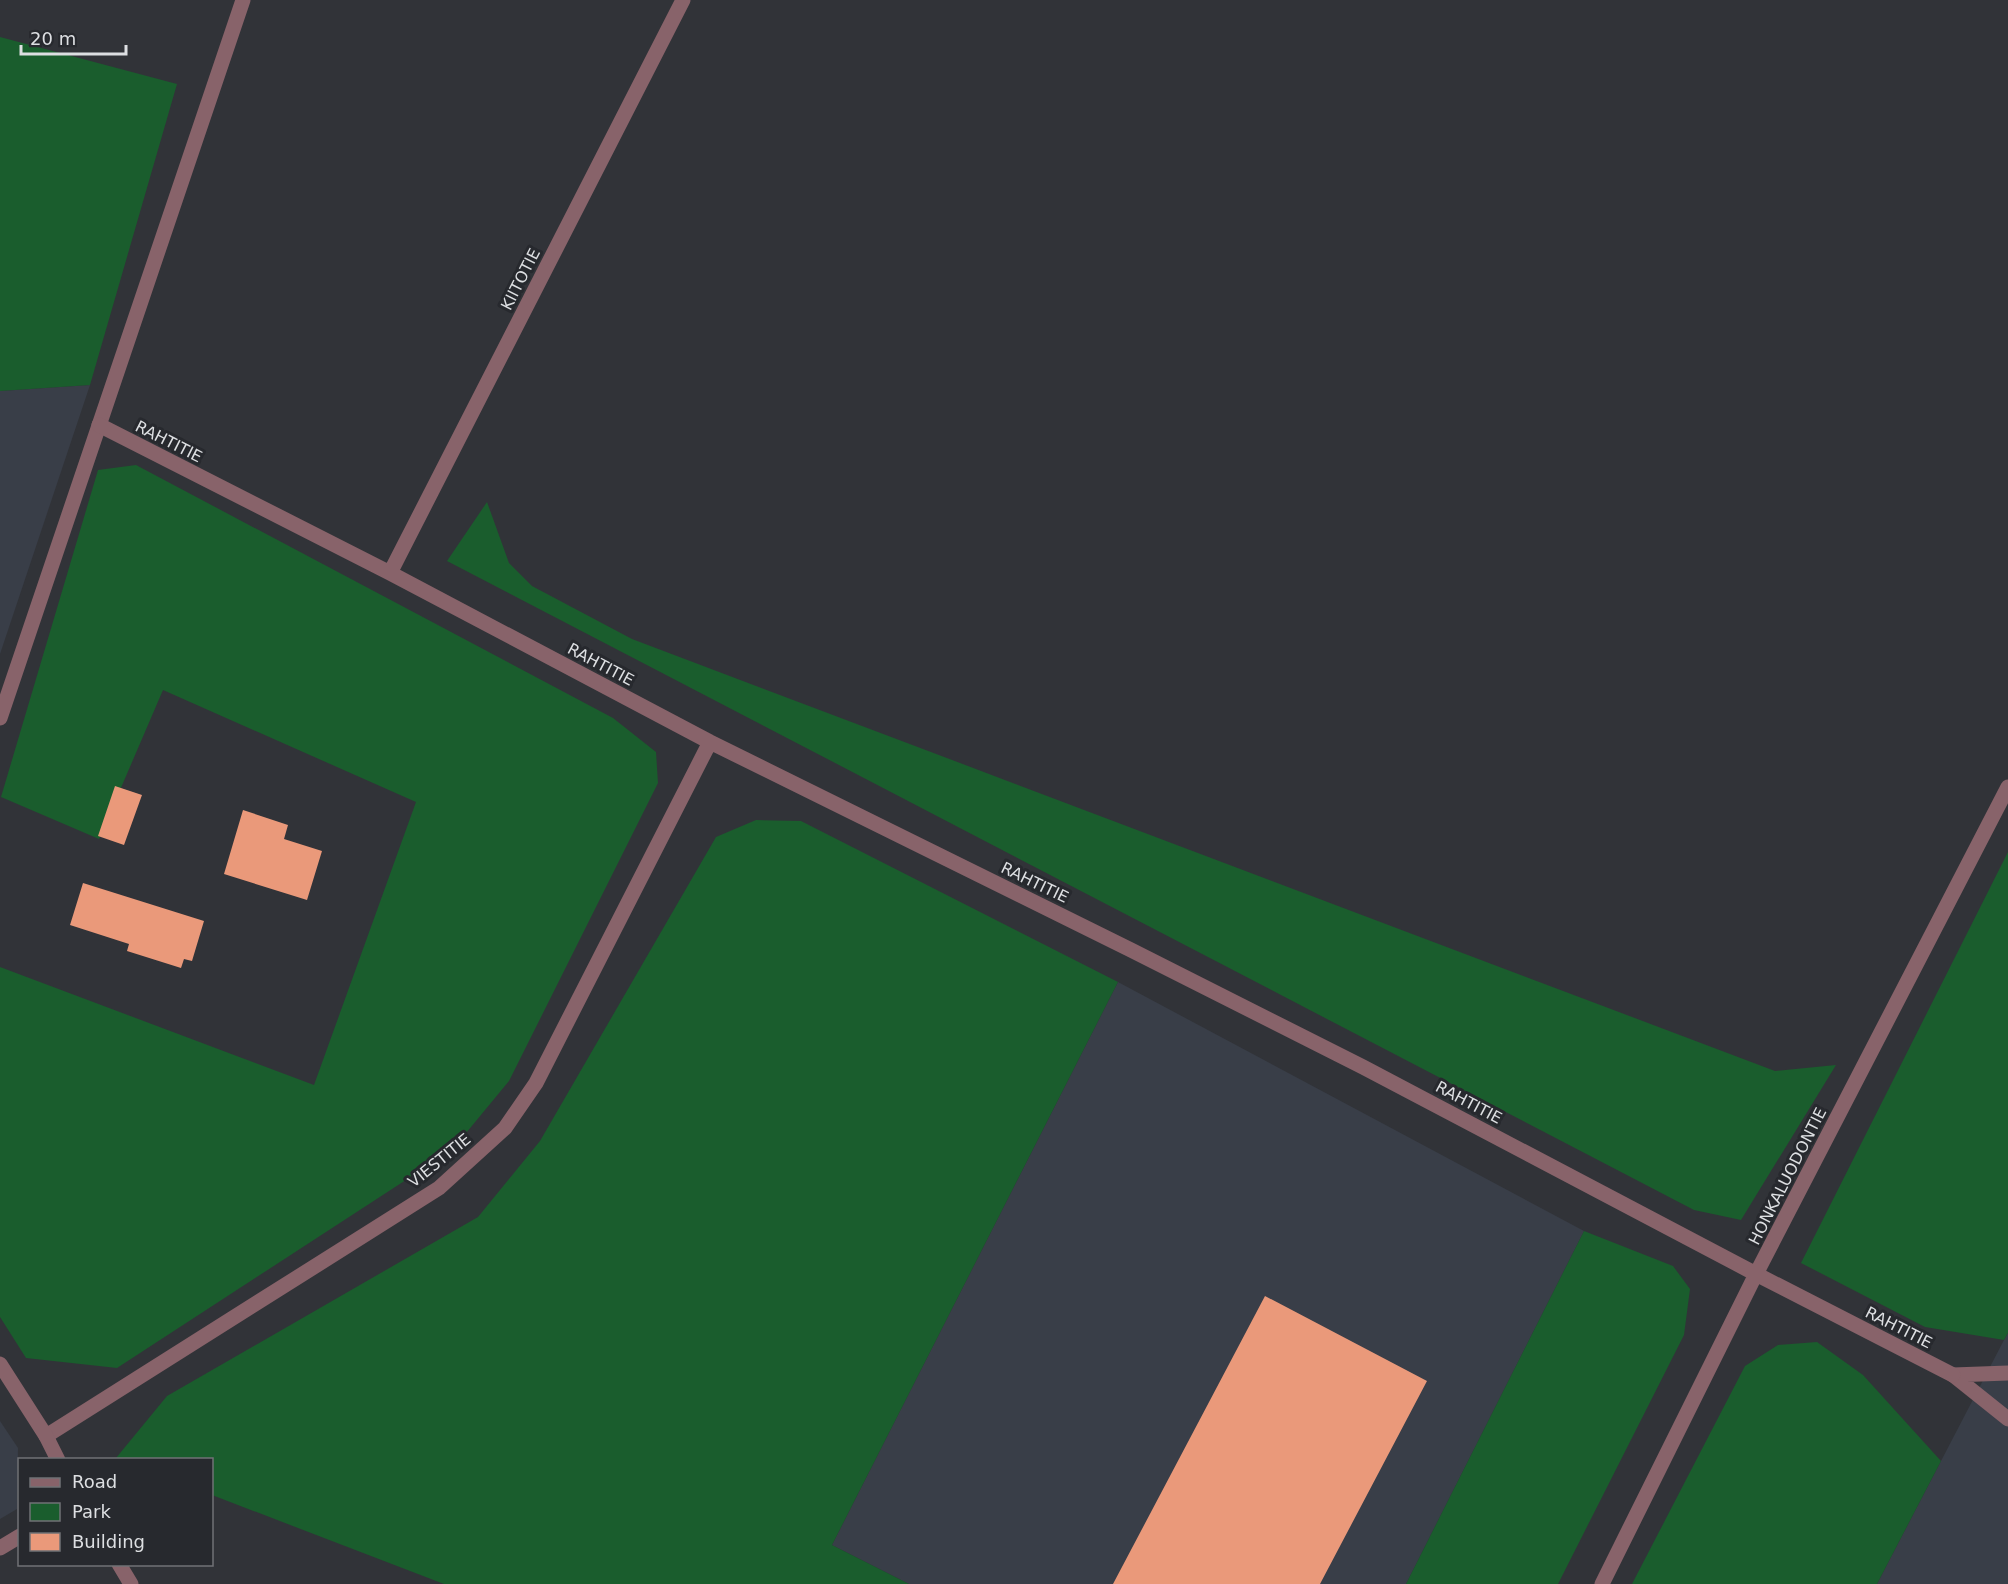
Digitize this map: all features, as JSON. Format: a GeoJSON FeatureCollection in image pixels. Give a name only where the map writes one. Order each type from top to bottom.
{"type":"FeatureCollection","features":[{"type":"Feature","properties":{"kind":"street"},"geometry":{"type":"LineString","coordinates":[[0,718],[243,0]]}},
{"type":"Feature","properties":{"kind":"street","name":"KIITOTIE"},"geometry":{"type":"LineString","coordinates":[[390,573],[683,0]]}},
{"type":"Feature","properties":{"kind":"street","name":"RAHTITIE"},"geometry":{"type":"LineString","coordinates":[[99,425],[390,573],[710,742],[1363,1066],[1756,1274],[1953,1375],[2008,1419]]}},
{"type":"Feature","properties":{"kind":"street","name":"VIESTITIE"},"geometry":{"type":"LineString","coordinates":[[46,1436],[439,1188],[505,1128],[536,1083],[710,742]]}},
{"type":"Feature","properties":{"kind":"street","name":"HONKALUODONTIE"},"geometry":{"type":"LineString","coordinates":[[1602,1584],[1756,1274],[2008,787]]}},
{"type":"Feature","properties":{"kind":"street"},"geometry":{"type":"LineString","coordinates":[[0,1364],[46,1436],[57,1458]]}},
{"type":"Feature","properties":{"kind":"street"},"geometry":{"type":"LineString","coordinates":[[1953,1375],[2008,1373]]}},
{"type":"Feature","properties":{"kind":"street"},"geometry":{"type":"LineString","coordinates":[[0,1548],[18,1537]]}},
{"type":"Feature","properties":{"kind":"street"},"geometry":{"type":"LineString","coordinates":[[120,1566],[131,1584]]}},
{"type":"Feature","properties":{"kind":"shaded area"},"geometry":{"type":"Polygon","coordinates":[[[90,385],[0,654],[0,391],[90,385]]]}},
{"type":"Feature","properties":{"kind":"shaded area"},"geometry":{"type":"Polygon","coordinates":[[[1118,982],[1584,1231],[1406,1584],[909,1584],[832,1545],[1118,982]]]}},
{"type":"Feature","properties":{"kind":"shaded area"},"geometry":{"type":"Polygon","coordinates":[[[2008,1333],[2008,1584],[1877,1584],[2004,1340],[2008,1333]]]}},
{"type":"Feature","properties":{"kind":"shaded area"},"geometry":{"type":"Polygon","coordinates":[[[0,1421],[18,1448],[17,1509],[0,1519],[0,1421]]]}},
{"type":"Feature","properties":{"kind":"green space"},"geometry":{"type":"Polygon","coordinates":[[[0,37],[177,84],[90,385],[0,391],[0,37]]]}},
{"type":"Feature","properties":{"kind":"green space"},"geometry":{"type":"Polygon","coordinates":[[[136,465],[613,718],[656,752],[658,783],[509,1081],[452,1150],[117,1368],[26,1358],[0,1317],[0,967],[314,1085],[416,802],[163,690],[99,839],[1,797],[98,470],[136,465]]]}},
{"type":"Feature","properties":{"kind":"green space"},"geometry":{"type":"Polygon","coordinates":[[[487,502],[509,563],[532,586],[632,639],[1775,1071],[1836,1065],[1741,1220],[1694,1210],[447,561],[487,502]]]}},
{"type":"Feature","properties":{"kind":"green space"},"geometry":{"type":"Polygon","coordinates":[[[756,820],[801,821],[1118,982],[832,1545],[909,1584],[444,1584],[213,1495],[213,1458],[116,1458],[167,1396],[478,1217],[540,1141],[716,837],[756,820]]]}},
{"type":"Feature","properties":{"kind":"green space"},"geometry":{"type":"Polygon","coordinates":[[[2008,852],[2008,1333],[2004,1340],[1925,1327],[1801,1263],[2008,852]]]}},
{"type":"Feature","properties":{"kind":"green space"},"geometry":{"type":"Polygon","coordinates":[[[1584,1231],[1673,1266],[1690,1289],[1684,1335],[1558,1584],[1406,1584],[1584,1231]]]}},
{"type":"Feature","properties":{"kind":"green space"},"geometry":{"type":"Polygon","coordinates":[[[1817,1342],[1863,1375],[1941,1461],[1877,1584],[1632,1584],[1745,1366],[1778,1345],[1817,1342]]]}},
{"type":"Feature","properties":{"kind":"building"},"geometry":{"type":"Polygon","coordinates":[[[115,786],[142,795],[124,845],[98,836],[115,786]]]}},
{"type":"Feature","properties":{"kind":"building"},"geometry":{"type":"Polygon","coordinates":[[[243,810],[288,825],[284,839],[322,851],[307,900],[224,874],[243,810]]]}},
{"type":"Feature","properties":{"kind":"building"},"geometry":{"type":"Polygon","coordinates":[[[83,883],[204,921],[192,961],[184,959],[181,968],[127,951],[129,944],[70,925],[83,883]]]}},
{"type":"Feature","properties":{"kind":"building"},"geometry":{"type":"Polygon","coordinates":[[[1265,1296],[1427,1381],[1320,1584],[1113,1584],[1265,1296]]]}}]}
